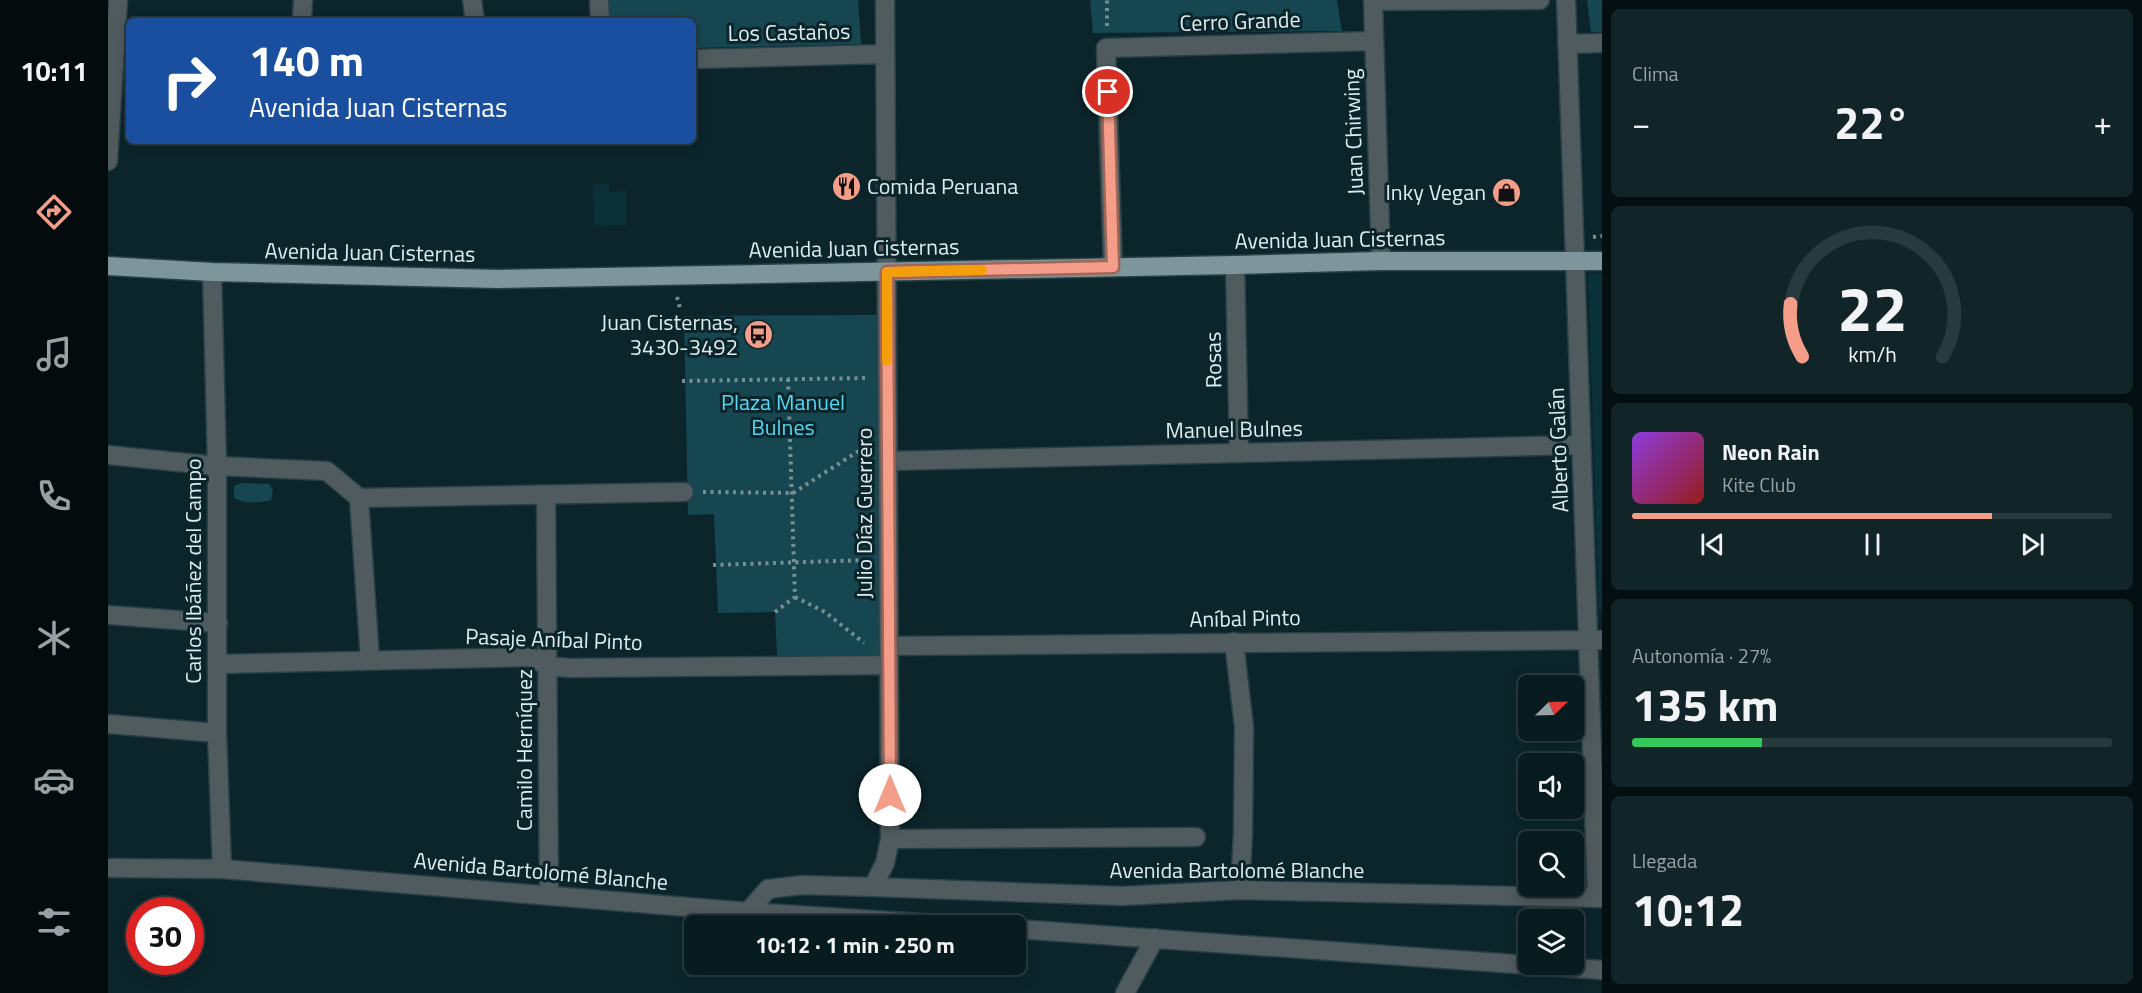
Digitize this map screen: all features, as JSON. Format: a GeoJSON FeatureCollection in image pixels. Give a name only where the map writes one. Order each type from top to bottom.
{"type":"FeatureCollection","features":[{"type":"Feature","properties":{"kind":"main road","name":"Avenida Juan Cisternas"},"geometry":{"type":"LineString","coordinates":[[108,266],[212,272],[498,279],[1381,261],[1602,261]]}},
{"type":"Feature","properties":{"kind":"street"},"geometry":{"type":"LineString","coordinates":[[108,161],[118,0]]}},
{"type":"Feature","properties":{"kind":"street"},"geometry":{"type":"LineString","coordinates":[[302,18],[303,0]]}},
{"type":"Feature","properties":{"kind":"street"},"geometry":{"type":"LineString","coordinates":[[472,0],[475,18]]}},
{"type":"Feature","properties":{"kind":"street"},"geometry":{"type":"LineString","coordinates":[[599,0],[600,18]]}},
{"type":"Feature","properties":{"kind":"street","name":"Julio Díaz Guerrero"},"geometry":{"type":"LineString","coordinates":[[873,887],[885,863],[890,839],[885,0]]}},
{"type":"Feature","properties":{"kind":"street"},"geometry":{"type":"LineString","coordinates":[[1373,1],[1540,0]]}},
{"type":"Feature","properties":{"kind":"street","name":"Alberto Galán"},"geometry":{"type":"LineString","coordinates":[[1566,0],[1581,445],[1595,640],[1600,898]]}},
{"type":"Feature","properties":{"kind":"street","name":"Juan Chirwing"},"geometry":{"type":"LineString","coordinates":[[1373,1],[1381,261]]}},
{"type":"Feature","properties":{"kind":"street","name":"Cerro Grande"},"geometry":{"type":"LineString","coordinates":[[1113,267],[1106,48],[1374,41]]}},
{"type":"Feature","properties":{"kind":"street"},"geometry":{"type":"LineString","coordinates":[[1568,44],[1602,43]]}},
{"type":"Feature","properties":{"kind":"street","name":"Los Castaños"},"geometry":{"type":"LineString","coordinates":[[696,59],[885,54]]}},
{"type":"Feature","properties":{"kind":"street","name":"Rosas"},"geometry":{"type":"LineString","coordinates":[[1235,265],[1239,453]]}},
{"type":"Feature","properties":{"kind":"street","name":"Carlos Ibáñez del Campo"},"geometry":{"type":"LineString","coordinates":[[212,272],[217,466],[217,733],[222,869]]}},
{"type":"Feature","properties":{"kind":"street","name":"Manuel Bulnes"},"geometry":{"type":"LineString","coordinates":[[888,461],[1581,445]]}},
{"type":"Feature","properties":{"kind":"street"},"geometry":{"type":"LineString","coordinates":[[108,455],[217,466],[327,471],[359,498],[684,492]]}},
{"type":"Feature","properties":{"kind":"street","name":"Camilo Herníquez"},"geometry":{"type":"LineString","coordinates":[[546,496],[549,896]]}},
{"type":"Feature","properties":{"kind":"street"},"geometry":{"type":"LineString","coordinates":[[359,498],[370,661]]}},
{"type":"Feature","properties":{"kind":"street"},"geometry":{"type":"LineString","coordinates":[[108,615],[218,622]]}},
{"type":"Feature","properties":{"kind":"street","name":"Aníbal Pinto"},"geometry":{"type":"LineString","coordinates":[[889,646],[1595,640]]}},
{"type":"Feature","properties":{"kind":"street"},"geometry":{"type":"LineString","coordinates":[[1234,642],[1244,727],[1240,890]]}},
{"type":"Feature","properties":{"kind":"street","name":"Pasaje Aníbal Pinto"},"geometry":{"type":"LineString","coordinates":[[217,664],[530,657],[548,666],[569,669],[889,665]]}},
{"type":"Feature","properties":{"kind":"street"},"geometry":{"type":"LineString","coordinates":[[108,724],[217,733]]}},
{"type":"Feature","properties":{"kind":"street","name":"Avenida Bartolomé Blanche"},"geometry":{"type":"LineString","coordinates":[[890,839],[1196,837]]}},
{"type":"Feature","properties":{"kind":"street","name":"Avenida Bartolomé Blanche"},"geometry":{"type":"LineString","coordinates":[[108,868],[222,869],[795,915]]}},
{"type":"Feature","properties":{"kind":"street"},"geometry":{"type":"LineString","coordinates":[[748,912],[768,889],[802,885],[873,887]]}},
{"type":"Feature","properties":{"kind":"street","name":"Avenida Bartolomé Blanche"},"geometry":{"type":"LineString","coordinates":[[873,887],[1122,896],[1240,890],[1600,898]]}},
{"type":"Feature","properties":{"kind":"street"},"geometry":{"type":"LineString","coordinates":[[1026,930],[1602,970]]}},
{"type":"Feature","properties":{"kind":"street"},"geometry":{"type":"LineString","coordinates":[[1125,993],[1155,938]]}},
{"type":"Feature","properties":{"kind":"path"},"geometry":{"type":"LineString","coordinates":[[682,381],[887,378]]}},
{"type":"Feature","properties":{"kind":"path"},"geometry":{"type":"LineString","coordinates":[[788,379],[795,597]]}},
{"type":"Feature","properties":{"kind":"path"},"geometry":{"type":"LineString","coordinates":[[684,492],[793,493],[888,432]]}},
{"type":"Feature","properties":{"kind":"path"},"geometry":{"type":"LineString","coordinates":[[713,565],[888,560]]}},
{"type":"Feature","properties":{"kind":"path"},"geometry":{"type":"LineString","coordinates":[[775,612],[795,597]]}},
{"type":"Feature","properties":{"kind":"path"},"geometry":{"type":"LineString","coordinates":[[795,597],[825,612],[881,656],[889,665]]}},
{"type":"Feature","properties":{"kind":"shaded area"},"geometry":{"type":"Polygon","coordinates":[[[593,184],[609,184],[609,192],[626,191],[626,225],[594,226],[593,184]]]}},
{"type":"Feature","properties":{"kind":"shaded area"},"geometry":{"type":"Polygon","coordinates":[[[1588,274],[1602,274],[1602,610],[1599,610],[1588,274]]]}},
{"type":"Feature","properties":{"kind":"green space"},"geometry":{"type":"Polygon","coordinates":[[[607,0],[858,0],[861,44],[696,48],[696,18],[607,18],[607,0]]]}},
{"type":"Feature","properties":{"kind":"green space"},"geometry":{"type":"Polygon","coordinates":[[[1090,0],[1337,0],[1342,31],[1093,33],[1090,0]]]}},
{"type":"Feature","properties":{"kind":"green space"},"geometry":{"type":"Polygon","coordinates":[[[1587,0],[1602,0],[1602,32],[1591,32],[1587,0]]]}},
{"type":"Feature","properties":{"kind":"green space","name":"Plaza Manuel Bulnes"},"geometry":{"type":"Polygon","coordinates":[[[879,315],[881,656],[777,656],[775,612],[718,613],[714,514],[688,515],[684,316],[879,315]]]}},
{"type":"Feature","properties":{"kind":"green space"},"geometry":{"type":"Polygon","coordinates":[[[241,483],[269,484],[273,490],[271,500],[252,502],[234,498],[234,486],[241,483]]]}},
{"type":"Feature","properties":{"kind":"slow traffic"},"geometry":{"type":"LineString","coordinates":[[887,361],[887,272],[982,270]]}},
{"type":"Feature","properties":{"kind":"place","name":"Comida Peruana"},"geometry":{"type":"Point","coordinates":[846,186]}},
{"type":"Feature","properties":{"kind":"place","name":"Inky Vegan"},"geometry":{"type":"Point","coordinates":[1507,192]}},
{"type":"Feature","properties":{"kind":"place","name":"Juan Cisternas, 3430-3492"},"geometry":{"type":"Point","coordinates":[759,335]}},
{"type":"Feature","properties":{"kind":"route"},"geometry":{"type":"LineString","coordinates":[[890,795],[887,272],[1113,267],[1108,92]]}}]}
